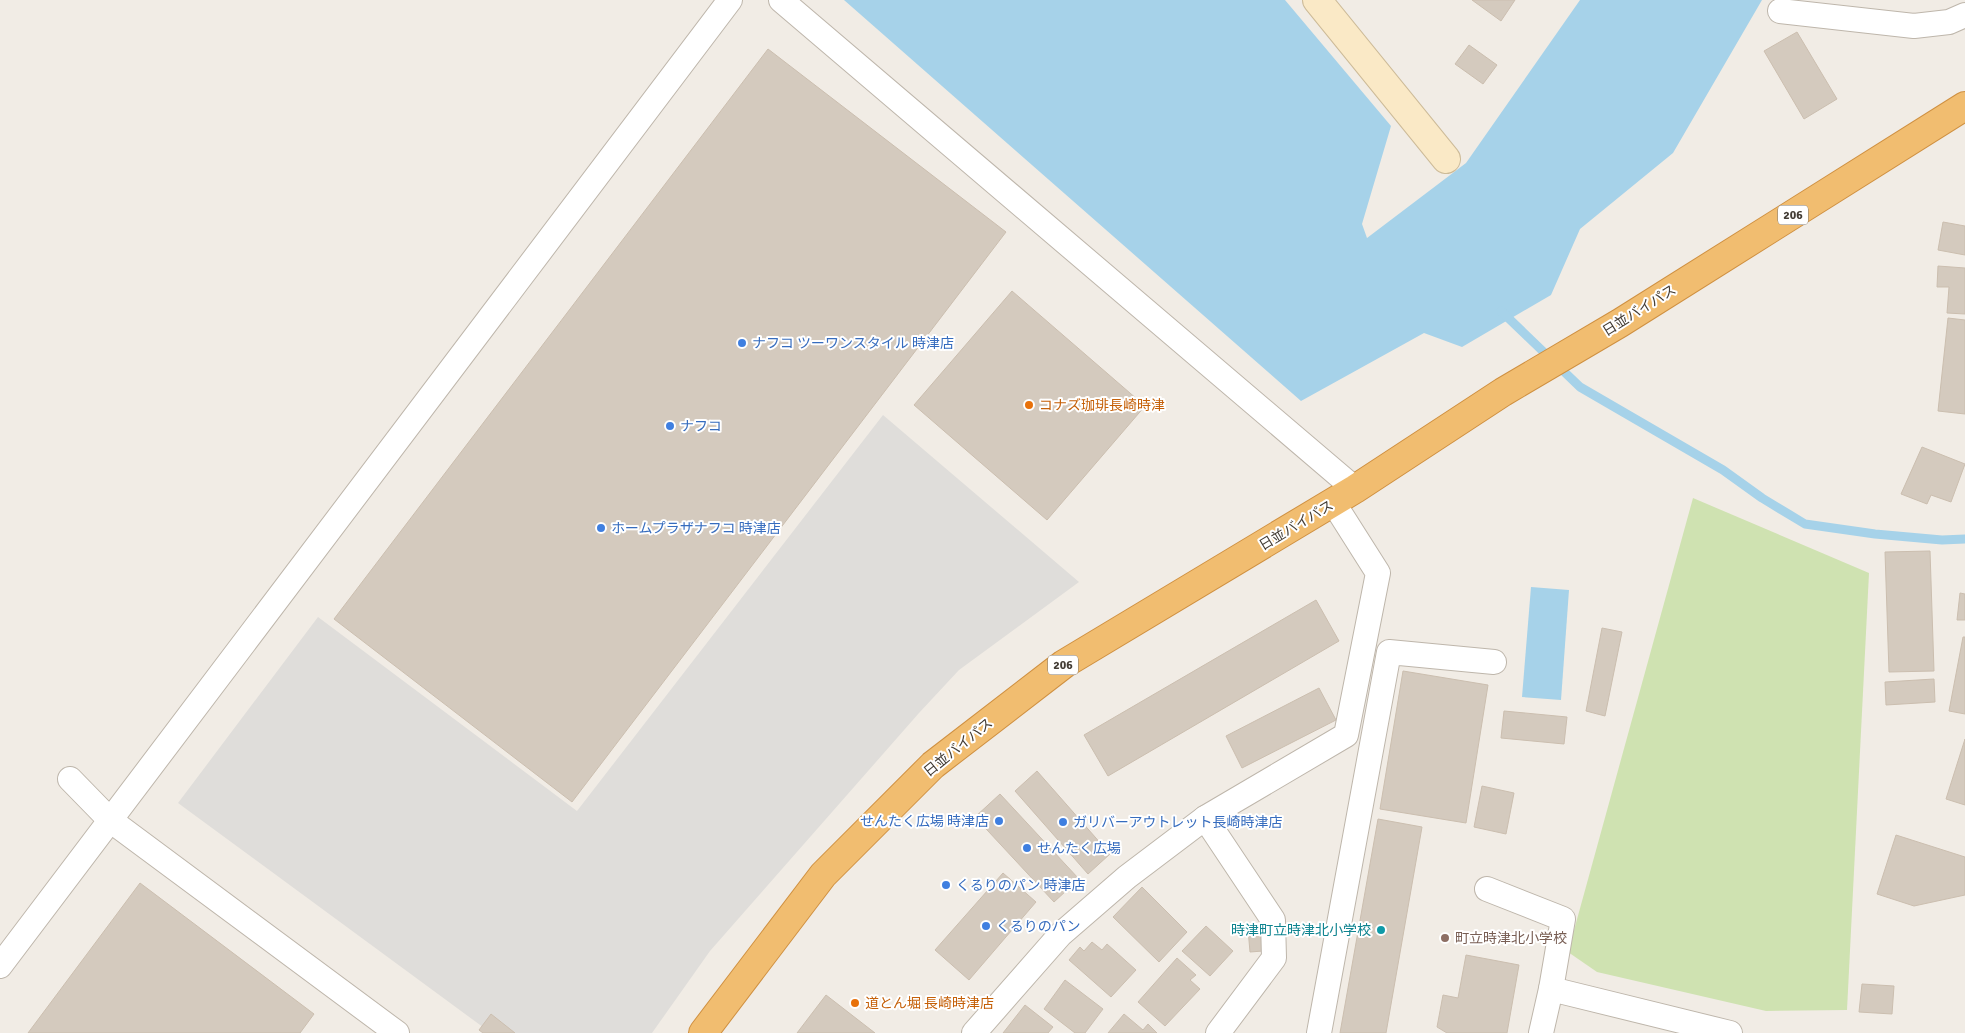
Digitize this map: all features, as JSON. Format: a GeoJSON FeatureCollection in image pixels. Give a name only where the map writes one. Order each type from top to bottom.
{"type":"FeatureCollection","features":[{"type":"Feature","properties":{"kind":"highway","name":"日並バイパス"},"geometry":{"type":"LineString","coordinates":[[703,1033],[823,875],[933,766],[1064,664],[1344,496],[1503,392],[1620,323],[1965,106]]}},
{"type":"Feature","properties":{"kind":"street"},"geometry":{"type":"LineString","coordinates":[[0,966],[730,0]]}},
{"type":"Feature","properties":{"kind":"street"},"geometry":{"type":"LineString","coordinates":[[781,0],[1344,496],[1378,573],[1346,735],[1204,818],[1128,877],[1060,935],[974,1033]]}},
{"type":"Feature","properties":{"kind":"street"},"geometry":{"type":"LineString","coordinates":[[1317,0],[1446,159]]}},
{"type":"Feature","properties":{"kind":"street"},"geometry":{"type":"LineString","coordinates":[[1780,12],[1914,26],[1949,22],[1965,15]]}},
{"type":"Feature","properties":{"kind":"street"},"geometry":{"type":"LineString","coordinates":[[1319,1033],[1389,652],[1494,662]]}},
{"type":"Feature","properties":{"kind":"street"},"geometry":{"type":"LineString","coordinates":[[70,779],[110,820],[397,1033]]}},
{"type":"Feature","properties":{"kind":"street"},"geometry":{"type":"LineString","coordinates":[[1204,818],[1274,920],[1274,958],[1218,1033]]}},
{"type":"Feature","properties":{"kind":"street"},"geometry":{"type":"LineString","coordinates":[[1487,890],[1563,919],[1542,1033]]}},
{"type":"Feature","properties":{"kind":"street"},"geometry":{"type":"LineString","coordinates":[[1551,988],[1730,1033]]}},
{"type":"Feature","properties":{"kind":"green space"},"geometry":{"type":"Polygon","coordinates":[[[1693,498],[1869,573],[1847,1010],[1766,1011],[1597,972],[1568,952],[1693,498]]]}},
{"type":"Feature","properties":{"kind":"shaded area"},"geometry":{"type":"Polygon","coordinates":[[[883,415],[1079,582],[959,670],[710,951],[652,1033],[491,1033],[178,803],[318,617],[577,811],[883,415]]]}},
{"type":"Feature","properties":{"kind":"water"},"geometry":{"type":"Polygon","coordinates":[[[844,0],[1285,0],[1391,126],[1362,224],[1367,238],[1466,163],[1580,0],[1762,0],[1673,153],[1580,229],[1551,295],[1462,347],[1424,333],[1301,401],[844,0]]]}},
{"type":"Feature","properties":{"kind":"water"},"geometry":{"type":"Polygon","coordinates":[[[1531,587],[1569,590],[1561,700],[1522,697],[1531,587]]]}},
{"type":"Feature","properties":{"kind":"building"},"geometry":{"type":"Polygon","coordinates":[[[1472,0],[1515,0],[1501,21],[1472,0]]]}},
{"type":"Feature","properties":{"kind":"building"},"geometry":{"type":"Polygon","coordinates":[[[1797,32],[1837,99],[1804,119],[1764,51],[1797,32]]]}},
{"type":"Feature","properties":{"kind":"building"},"geometry":{"type":"Polygon","coordinates":[[[1469,45],[1497,65],[1483,84],[1455,64],[1469,45]]]}},
{"type":"Feature","properties":{"kind":"building","name":"ナフコ"},"geometry":{"type":"Polygon","coordinates":[[[768,49],[1006,232],[572,802],[334,619],[768,49]]]}},
{"type":"Feature","properties":{"kind":"building"},"geometry":{"type":"Polygon","coordinates":[[[1943,222],[1965,226],[1965,255],[1938,250],[1943,222]]]}},
{"type":"Feature","properties":{"kind":"building"},"geometry":{"type":"Polygon","coordinates":[[[1938,266],[1965,268],[1965,314],[1947,313],[1949,287],[1937,287],[1938,266]]]}},
{"type":"Feature","properties":{"kind":"building","name":"コナズ珈琲長崎時津"},"geometry":{"type":"Polygon","coordinates":[[[1012,291],[1145,406],[1047,520],[914,405],[1012,291]]]}},
{"type":"Feature","properties":{"kind":"building"},"geometry":{"type":"Polygon","coordinates":[[[1948,318],[1965,320],[1965,414],[1938,411],[1948,318]]]}},
{"type":"Feature","properties":{"kind":"building"},"geometry":{"type":"Polygon","coordinates":[[[1922,447],[1965,464],[1951,502],[1931,495],[1927,504],[1901,494],[1922,447]]]}},
{"type":"Feature","properties":{"kind":"building"},"geometry":{"type":"Polygon","coordinates":[[[1930,551],[1934,671],[1889,672],[1885,552],[1930,551]]]}},
{"type":"Feature","properties":{"kind":"building"},"geometry":{"type":"Polygon","coordinates":[[[1960,593],[1965,594],[1965,620],[1957,620],[1960,593]]]}},
{"type":"Feature","properties":{"kind":"building"},"geometry":{"type":"Polygon","coordinates":[[[1316,600],[1339,641],[1108,776],[1084,735],[1316,600]]]}},
{"type":"Feature","properties":{"kind":"building"},"geometry":{"type":"Polygon","coordinates":[[[1602,628],[1622,632],[1605,716],[1586,711],[1602,628]]]}},
{"type":"Feature","properties":{"kind":"building"},"geometry":{"type":"Polygon","coordinates":[[[1963,637],[1965,637],[1965,714],[1949,711],[1963,637]]]}},
{"type":"Feature","properties":{"kind":"building"},"geometry":{"type":"Polygon","coordinates":[[[1403,671],[1488,685],[1466,823],[1380,809],[1403,671]]]}},
{"type":"Feature","properties":{"kind":"building"},"geometry":{"type":"Polygon","coordinates":[[[1934,679],[1935,702],[1886,705],[1885,682],[1934,679]]]}},
{"type":"Feature","properties":{"kind":"building"},"geometry":{"type":"Polygon","coordinates":[[[1319,688],[1336,720],[1242,768],[1226,736],[1319,688]]]}},
{"type":"Feature","properties":{"kind":"building"},"geometry":{"type":"Polygon","coordinates":[[[1504,711],[1567,717],[1564,744],[1501,738],[1504,711]]]}},
{"type":"Feature","properties":{"kind":"building"},"geometry":{"type":"Polygon","coordinates":[[[1965,739],[1965,805],[1946,799],[1965,739]]]}},
{"type":"Feature","properties":{"kind":"building","name":"ガリバーアウトレット長崎時津店"},"geometry":{"type":"Polygon","coordinates":[[[1037,771],[1110,854],[1088,874],[1015,791],[1037,771]]]}},
{"type":"Feature","properties":{"kind":"building"},"geometry":{"type":"Polygon","coordinates":[[[1482,786],[1514,793],[1506,834],[1474,827],[1482,786]]]}},
{"type":"Feature","properties":{"kind":"building","name":"せんたく広場"},"geometry":{"type":"Polygon","coordinates":[[[1000,794],[1079,879],[1054,902],[975,817],[1000,794]]]}},
{"type":"Feature","properties":{"kind":"building","name":"時津町立時津北小学校"},"geometry":{"type":"Polygon","coordinates":[[[1378,819],[1422,827],[1386,1033],[1340,1033],[1378,819]]]}},
{"type":"Feature","properties":{"kind":"building"},"geometry":{"type":"Polygon","coordinates":[[[1896,835],[1965,857],[1965,895],[1914,906],[1877,894],[1896,835]]]}},
{"type":"Feature","properties":{"kind":"building","name":"くるりのパン"},"geometry":{"type":"Polygon","coordinates":[[[1003,873],[1036,902],[969,980],[935,950],[1003,873]]]}},
{"type":"Feature","properties":{"kind":"building"},"geometry":{"type":"Polygon","coordinates":[[[140,883],[314,1014],[300,1033],[28,1033],[140,883]]]}},
{"type":"Feature","properties":{"kind":"building"},"geometry":{"type":"Polygon","coordinates":[[[1142,887],[1187,932],[1159,962],[1113,917],[1142,887]]]}},
{"type":"Feature","properties":{"kind":"building"},"geometry":{"type":"Polygon","coordinates":[[[1206,926],[1233,951],[1210,976],[1182,951],[1206,926]]]}},
{"type":"Feature","properties":{"kind":"building"},"geometry":{"type":"Polygon","coordinates":[[[1261,928],[1263,951],[1250,952],[1248,929],[1261,928]]]}},
{"type":"Feature","properties":{"kind":"building"},"geometry":{"type":"Polygon","coordinates":[[[1092,942],[1102,950],[1107,944],[1136,970],[1111,997],[1069,960],[1080,947],[1084,951],[1092,942]]]}},
{"type":"Feature","properties":{"kind":"building"},"geometry":{"type":"Polygon","coordinates":[[[1466,955],[1519,965],[1507,1033],[1447,1033],[1437,1027],[1443,995],[1458,998],[1466,955]]]}},
{"type":"Feature","properties":{"kind":"building"},"geometry":{"type":"Polygon","coordinates":[[[1177,958],[1196,975],[1190,980],[1200,989],[1165,1026],[1138,1002],[1177,958]]]}},
{"type":"Feature","properties":{"kind":"building"},"geometry":{"type":"Polygon","coordinates":[[[1065,980],[1103,1009],[1085,1033],[1075,1033],[1044,1009],[1065,980]]]}},
{"type":"Feature","properties":{"kind":"building"},"geometry":{"type":"Polygon","coordinates":[[[1862,984],[1894,986],[1892,1014],[1859,1012],[1862,984]]]}},
{"type":"Feature","properties":{"kind":"building"},"geometry":{"type":"Polygon","coordinates":[[[826,995],[875,1033],[797,1033],[826,995]]]}},
{"type":"Feature","properties":{"kind":"building"},"geometry":{"type":"Polygon","coordinates":[[[1025,1005],[1053,1027],[1048,1033],[1003,1033],[1025,1005]]]}},
{"type":"Feature","properties":{"kind":"building"},"geometry":{"type":"Polygon","coordinates":[[[491,1014],[515,1033],[483,1033],[479,1030],[491,1014]]]}},
{"type":"Feature","properties":{"kind":"building"},"geometry":{"type":"Polygon","coordinates":[[[1124,1014],[1143,1030],[1148,1024],[1157,1033],[1108,1033],[1124,1014]]]}},
{"type":"Feature","properties":{"kind":"waterway"},"geometry":{"type":"LineString","coordinates":[[1501,311],[1580,387],[1723,470],[1762,498],[1805,524],[1875,534],[1942,540],[1965,539]]}},
{"type":"Feature","properties":{"kind":"place","name":"ナフコ ツーワンスタイル 時津店"},"geometry":{"type":"Point","coordinates":[742,343]}},
{"type":"Feature","properties":{"kind":"place","name":"コナズ珈琲長崎時津"},"geometry":{"type":"Point","coordinates":[1029,405]}},
{"type":"Feature","properties":{"kind":"place","name":"ナフコ"},"geometry":{"type":"Point","coordinates":[670,426]}},
{"type":"Feature","properties":{"kind":"place","name":"ホームプラザナフコ 時津店"},"geometry":{"type":"Point","coordinates":[601,528]}},
{"type":"Feature","properties":{"kind":"place","name":"せんたく広場 時津店"},"geometry":{"type":"Point","coordinates":[999,821]}},
{"type":"Feature","properties":{"kind":"place","name":"ガリバーアウトレット長崎時津店"},"geometry":{"type":"Point","coordinates":[1063,822]}},
{"type":"Feature","properties":{"kind":"place","name":"せんたく広場"},"geometry":{"type":"Point","coordinates":[1027,848]}},
{"type":"Feature","properties":{"kind":"place","name":"くるりのパン 時津店"},"geometry":{"type":"Point","coordinates":[946,885]}},
{"type":"Feature","properties":{"kind":"place","name":"くるりのパン"},"geometry":{"type":"Point","coordinates":[986,926]}},
{"type":"Feature","properties":{"kind":"place","name":"時津町立時津北小学校"},"geometry":{"type":"Point","coordinates":[1381,930]}},
{"type":"Feature","properties":{"kind":"place","name":"町立時津北小学校"},"geometry":{"type":"Point","coordinates":[1445,938]}},
{"type":"Feature","properties":{"kind":"place","name":"道とん堀 長崎時津店"},"geometry":{"type":"Point","coordinates":[855,1003]}}]}
